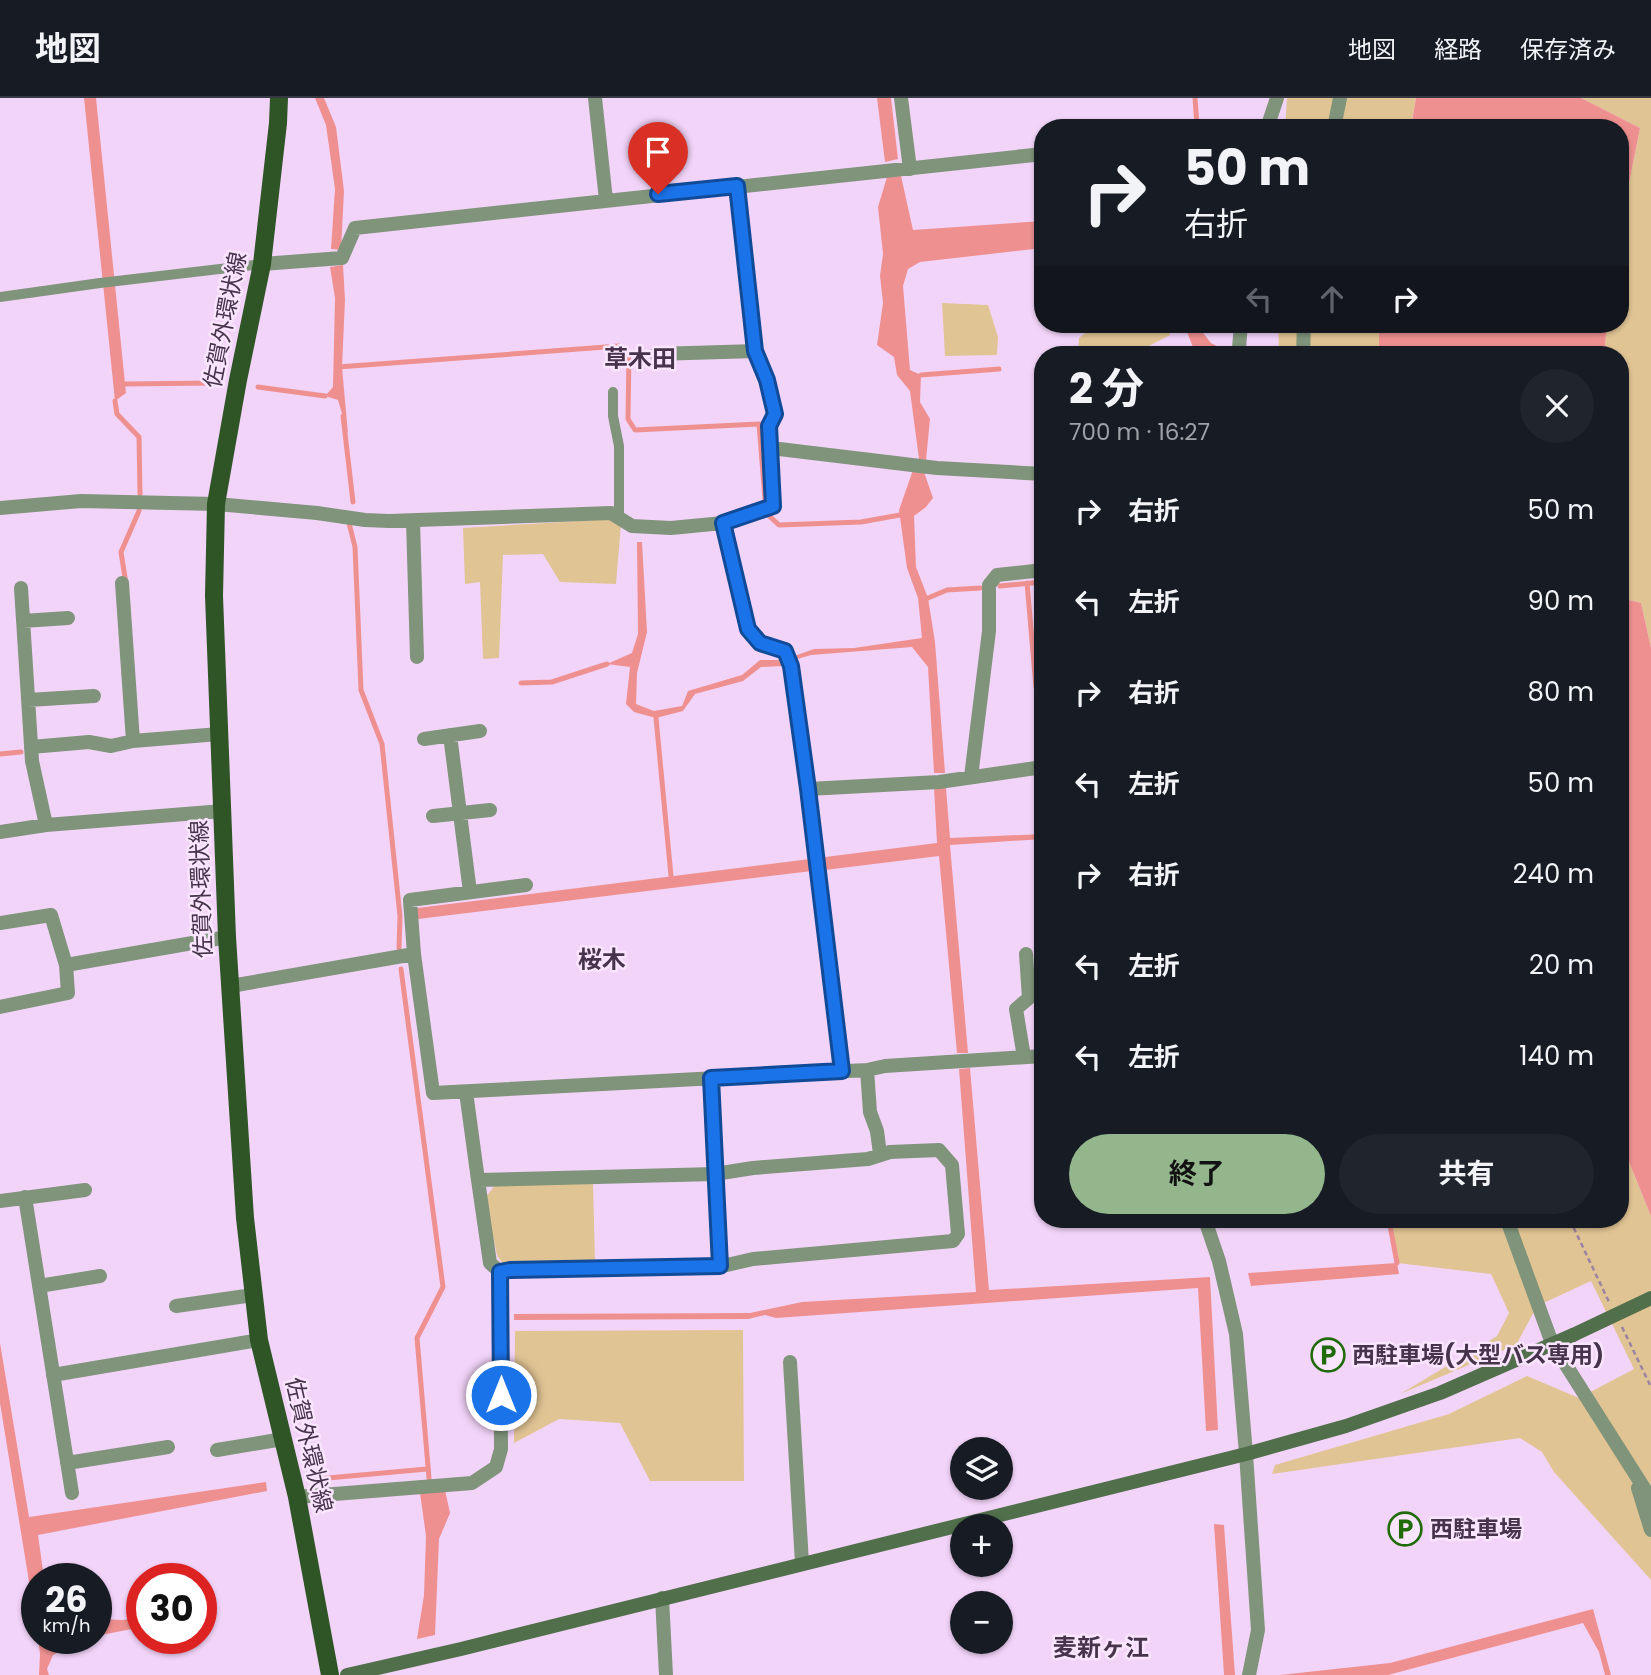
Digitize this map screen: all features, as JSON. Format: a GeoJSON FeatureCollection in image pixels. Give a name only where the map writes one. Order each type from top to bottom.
{"type":"FeatureCollection","features":[{"type":"Feature","properties":{"kind":"main road","name":"佐賀外環状線"},"geometry":{"type":"LineString","coordinates":[[279,98],[262,264],[216,504],[214,596],[227,937],[245,1219],[253,1295],[259,1340],[297,1497],[330,1675]]}},
{"type":"Feature","properties":{"kind":"street"},"geometry":{"type":"LineString","coordinates":[[595,98],[606,200]]}},
{"type":"Feature","properties":{"kind":"street"},"geometry":{"type":"LineString","coordinates":[[901,98],[910,169]]}},
{"type":"Feature","properties":{"kind":"street"},"geometry":{"type":"LineString","coordinates":[[1270,119],[1277,98]]}},
{"type":"Feature","properties":{"kind":"street"},"geometry":{"type":"LineString","coordinates":[[1336,119],[1340,98]]}},
{"type":"Feature","properties":{"kind":"street"},"geometry":{"type":"LineString","coordinates":[[262,264],[342,258],[355,228],[1034,155]]}},
{"type":"Feature","properties":{"kind":"street"},"geometry":{"type":"LineString","coordinates":[[0,508],[81,501],[216,504],[365,520],[412,521],[611,513],[632,526],[671,528],[723,523],[773,506],[769,426],[775,414],[767,380],[755,351],[737,186]]}},
{"type":"Feature","properties":{"kind":"street"},"geometry":{"type":"LineString","coordinates":[[656,354],[755,351]]}},
{"type":"Feature","properties":{"kind":"street"},"geometry":{"type":"LineString","coordinates":[[771,449],[937,468],[1034,473]]}},
{"type":"Feature","properties":{"kind":"street"},"geometry":{"type":"LineString","coordinates":[[412,521],[417,657]]}},
{"type":"Feature","properties":{"kind":"street"},"geometry":{"type":"LineString","coordinates":[[723,523],[748,629],[760,643],[785,651],[791,666],[842,1071]]}},
{"type":"Feature","properties":{"kind":"street"},"geometry":{"type":"LineString","coordinates":[[971,777],[989,631],[989,585],[997,575],[1034,571]]}},
{"type":"Feature","properties":{"kind":"street"},"geometry":{"type":"LineString","coordinates":[[122,583],[133,741]]}},
{"type":"Feature","properties":{"kind":"street"},"geometry":{"type":"LineString","coordinates":[[20,588],[32,761],[46,825]]}},
{"type":"Feature","properties":{"kind":"street"},"geometry":{"type":"LineString","coordinates":[[23,621],[68,618]]}},
{"type":"Feature","properties":{"kind":"street"},"geometry":{"type":"LineString","coordinates":[[28,700],[94,696]]}},
{"type":"Feature","properties":{"kind":"street"},"geometry":{"type":"LineString","coordinates":[[424,739],[481,731]]}},
{"type":"Feature","properties":{"kind":"street"},"geometry":{"type":"LineString","coordinates":[[31,747],[89,742],[111,746],[133,741],[219,734]]}},
{"type":"Feature","properties":{"kind":"street"},"geometry":{"type":"LineString","coordinates":[[450,735],[470,892]]}},
{"type":"Feature","properties":{"kind":"street"},"geometry":{"type":"LineString","coordinates":[[808,789],[939,782],[1034,768]]}},
{"type":"Feature","properties":{"kind":"street"},"geometry":{"type":"LineString","coordinates":[[433,816],[490,810]]}},
{"type":"Feature","properties":{"kind":"street"},"geometry":{"type":"LineString","coordinates":[[0,832],[46,825],[223,811]]}},
{"type":"Feature","properties":{"kind":"street"},"geometry":{"type":"LineString","coordinates":[[526,884],[410,900],[414,954],[433,1093],[867,1070],[885,1066],[1034,1056]]}},
{"type":"Feature","properties":{"kind":"street"},"geometry":{"type":"LineString","coordinates":[[0,923],[51,915],[66,965],[68,993],[0,1007]]}},
{"type":"Feature","properties":{"kind":"street"},"geometry":{"type":"LineString","coordinates":[[66,965],[227,937]]}},
{"type":"Feature","properties":{"kind":"street"},"geometry":{"type":"LineString","coordinates":[[231,986],[414,954]]}},
{"type":"Feature","properties":{"kind":"street"},"geometry":{"type":"LineString","coordinates":[[1024,1057],[1016,1009],[1029,998],[1026,954]]}},
{"type":"Feature","properties":{"kind":"street"},"geometry":{"type":"LineString","coordinates":[[867,1070],[870,1112],[877,1131],[880,1154]]}},
{"type":"Feature","properties":{"kind":"street"},"geometry":{"type":"LineString","coordinates":[[711,1078],[720,1266]]}},
{"type":"Feature","properties":{"kind":"street"},"geometry":{"type":"LineString","coordinates":[[466,1092],[489,1263],[500,1272]]}},
{"type":"Feature","properties":{"kind":"street"},"geometry":{"type":"LineString","coordinates":[[478,1180],[715,1174],[753,1168],[868,1159],[880,1154],[939,1150],[952,1165],[958,1234],[953,1241],[753,1259],[720,1266],[500,1272]]}},
{"type":"Feature","properties":{"kind":"street"},"geometry":{"type":"LineString","coordinates":[[0,1201],[85,1190]]}},
{"type":"Feature","properties":{"kind":"street"},"geometry":{"type":"LineString","coordinates":[[25,1197],[72,1493]]}},
{"type":"Feature","properties":{"kind":"street"},"geometry":{"type":"LineString","coordinates":[[1208,1228],[1219,1261],[1236,1334],[1258,1630],[1249,1675]]}},
{"type":"Feature","properties":{"kind":"street"},"geometry":{"type":"LineString","coordinates":[[1510,1228],[1552,1343],[1651,1499]]}},
{"type":"Feature","properties":{"kind":"street"},"geometry":{"type":"LineString","coordinates":[[297,1497],[472,1483],[496,1467],[501,1449],[500,1272]]}},
{"type":"Feature","properties":{"kind":"street"},"geometry":{"type":"LineString","coordinates":[[39,1286],[100,1276]]}},
{"type":"Feature","properties":{"kind":"street"},"geometry":{"type":"LineString","coordinates":[[176,1306],[253,1295]]}},
{"type":"Feature","properties":{"kind":"street"},"geometry":{"type":"LineString","coordinates":[[347,1675],[1246,1454],[1346,1426],[1440,1393],[1651,1298]]}},
{"type":"Feature","properties":{"kind":"street"},"geometry":{"type":"LineString","coordinates":[[53,1375],[259,1340]]}},
{"type":"Feature","properties":{"kind":"street"},"geometry":{"type":"LineString","coordinates":[[790,1363],[802,1563]]}},
{"type":"Feature","properties":{"kind":"street"},"geometry":{"type":"LineString","coordinates":[[217,1450],[283,1439]]}},
{"type":"Feature","properties":{"kind":"street"},"geometry":{"type":"LineString","coordinates":[[67,1463],[168,1447]]}},
{"type":"Feature","properties":{"kind":"street"},"geometry":{"type":"LineString","coordinates":[[1633,1472],[1651,1530]]}},
{"type":"Feature","properties":{"kind":"street"},"geometry":{"type":"LineString","coordinates":[[662,1598],[666,1675]]}},
{"type":"Feature","properties":{"kind":"lane"},"geometry":{"type":"LineString","coordinates":[[0,297],[262,264]]}},
{"type":"Feature","properties":{"kind":"lane"},"geometry":{"type":"LineString","coordinates":[[613,392],[613,416],[619,446],[619,518]]}},
{"type":"Feature","properties":{"kind":"shaded area"},"geometry":{"type":"Polygon","coordinates":[[[84,98],[96,98],[126,393],[115,401],[84,98]]]}},
{"type":"Feature","properties":{"kind":"shaded area"},"geometry":{"type":"Polygon","coordinates":[[[315,98],[324,98],[336,127],[344,191],[341,250],[331,249],[335,189],[326,125],[315,98]]]}},
{"type":"Feature","properties":{"kind":"shaded area"},"geometry":{"type":"Polygon","coordinates":[[[877,98],[891,98],[898,159],[885,162],[877,98]]]}},
{"type":"Feature","properties":{"kind":"shaded area"},"geometry":{"type":"Polygon","coordinates":[[[1287,98],[1416,98],[1412,119],[1286,119],[1287,98]]]}},
{"type":"Feature","properties":{"kind":"shaded area"},"geometry":{"type":"Polygon","coordinates":[[[1416,98],[1581,98],[1622,119],[1412,119],[1416,98]]]}},
{"type":"Feature","properties":{"kind":"shaded area"},"geometry":{"type":"Polygon","coordinates":[[[1581,98],[1651,98],[1651,648],[1641,603],[1629,600],[1629,346],[1605,346],[1606,333],[1629,333],[1629,183],[1640,128],[1629,122],[1629,119],[1622,119],[1581,98]]]}},
{"type":"Feature","properties":{"kind":"shaded area"},"geometry":{"type":"Polygon","coordinates":[[[1629,122],[1640,128],[1629,183],[1629,122]]]}},
{"type":"Feature","properties":{"kind":"shaded area"},"geometry":{"type":"Polygon","coordinates":[[[901,176],[913,230],[1034,222],[1034,249],[920,262],[908,269],[903,286],[910,370],[921,375],[920,402],[930,419],[926,460],[919,459],[910,391],[897,375],[894,357],[877,345],[883,303],[880,276],[883,254],[878,207],[887,177],[901,176]]]}},
{"type":"Feature","properties":{"kind":"shaded area"},"geometry":{"type":"Polygon","coordinates":[[[343,265],[345,300],[342,367],[348,434],[338,400],[325,396],[333,387],[335,298],[330,267],[343,265]]]}},
{"type":"Feature","properties":{"kind":"shaded area"},"geometry":{"type":"Polygon","coordinates":[[[942,303],[988,305],[998,337],[997,355],[945,356],[942,303]]]}},
{"type":"Feature","properties":{"kind":"shaded area"},"geometry":{"type":"Polygon","coordinates":[[[1085,333],[1170,335],[1149,346],[1079,346],[1079,338],[1085,333]]]}},
{"type":"Feature","properties":{"kind":"shaded area"},"geometry":{"type":"Polygon","coordinates":[[[1187,333],[1203,333],[1216,346],[1192,346],[1187,333]]]}},
{"type":"Feature","properties":{"kind":"shaded area"},"geometry":{"type":"Polygon","coordinates":[[[1278,333],[1379,333],[1379,346],[1279,346],[1278,333]]]}},
{"type":"Feature","properties":{"kind":"shaded area"},"geometry":{"type":"Polygon","coordinates":[[[1379,333],[1606,333],[1605,346],[1379,346],[1379,333]]]}},
{"type":"Feature","properties":{"kind":"shaded area"},"geometry":{"type":"Polygon","coordinates":[[[913,470],[924,472],[933,498],[914,516],[916,567],[928,598],[935,642],[945,773],[934,773],[928,667],[912,647],[811,655],[797,659],[794,656],[814,649],[854,648],[922,638],[918,598],[907,568],[899,510],[913,470]]]}},
{"type":"Feature","properties":{"kind":"shaded area"},"geometry":{"type":"Polygon","coordinates":[[[613,519],[621,524],[616,584],[560,582],[543,554],[503,555],[499,658],[483,659],[480,582],[465,584],[463,528],[613,519]]]}},
{"type":"Feature","properties":{"kind":"shaded area"},"geometry":{"type":"Polygon","coordinates":[[[637,542],[642,542],[647,632],[637,673],[636,704],[654,711],[682,706],[688,691],[742,675],[760,660],[779,660],[782,666],[761,667],[743,681],[695,694],[683,711],[656,718],[634,712],[626,704],[630,667],[607,664],[632,653],[638,634],[637,542]]]}},
{"type":"Feature","properties":{"kind":"shaded area"},"geometry":{"type":"Polygon","coordinates":[[[1629,600],[1641,603],[1651,648],[1651,1216],[1629,1162],[1629,600]]]}},
{"type":"Feature","properties":{"kind":"shaded area"},"geometry":{"type":"Polygon","coordinates":[[[934,788],[946,788],[950,838],[1034,834],[1034,840],[950,845],[968,1053],[957,1053],[939,856],[825,870],[825,857],[937,843],[934,788]]]}},
{"type":"Feature","properties":{"kind":"shaded area"},"geometry":{"type":"Polygon","coordinates":[[[810,859],[812,871],[418,919],[417,908],[810,859]]]}},
{"type":"Feature","properties":{"kind":"shaded area"},"geometry":{"type":"Polygon","coordinates":[[[970,1068],[989,1290],[1210,1277],[1218,1430],[1206,1431],[1198,1288],[776,1318],[765,1315],[748,1319],[514,1320],[514,1314],[750,1313],[802,1302],[976,1292],[959,1069],[970,1068]]]}},
{"type":"Feature","properties":{"kind":"shaded area"},"geometry":{"type":"Polygon","coordinates":[[[1629,1162],[1651,1216],[1651,1580],[1554,1472],[1542,1452],[1520,1438],[1272,1474],[1275,1465],[1449,1414],[1527,1376],[1579,1398],[1634,1369],[1591,1281],[1537,1306],[1516,1345],[1400,1394],[1497,1336],[1509,1313],[1491,1274],[1397,1263],[1390,1228],[1629,1228],[1629,1162]]]}},
{"type":"Feature","properties":{"kind":"shaded area"},"geometry":{"type":"Polygon","coordinates":[[[593,1182],[595,1263],[503,1264],[497,1255],[485,1198],[496,1184],[593,1182]]]}},
{"type":"Feature","properties":{"kind":"shaded area"},"geometry":{"type":"Polygon","coordinates":[[[1397,1263],[1399,1274],[1251,1286],[1248,1273],[1397,1263]]]}},
{"type":"Feature","properties":{"kind":"shaded area"},"geometry":{"type":"Polygon","coordinates":[[[743,1330],[744,1481],[650,1481],[620,1423],[559,1419],[514,1443],[515,1331],[743,1330]]]}},
{"type":"Feature","properties":{"kind":"shaded area"},"geometry":{"type":"Polygon","coordinates":[[[0,1343],[29,1517],[266,1482],[267,1491],[38,1535],[42,1563],[26,1563],[0,1403],[0,1343]]]}},
{"type":"Feature","properties":{"kind":"shaded area"},"geometry":{"type":"Polygon","coordinates":[[[445,1490],[450,1513],[439,1539],[435,1635],[417,1639],[424,1595],[426,1536],[420,1493],[445,1490]]]}},
{"type":"Feature","properties":{"kind":"shaded area"},"geometry":{"type":"Polygon","coordinates":[[[1214,1524],[1224,1525],[1235,1675],[1224,1675],[1214,1524]]]}},
{"type":"Feature","properties":{"kind":"shaded area"},"geometry":{"type":"Polygon","coordinates":[[[1593,1609],[1611,1675],[1605,1675],[1599,1652],[1583,1623],[1388,1675],[1280,1675],[1390,1663],[1593,1609]]]}},
{"type":"Feature","properties":{"kind":"shaded area"},"geometry":{"type":"Polygon","coordinates":[[[112,1620],[126,1620],[126,1630],[112,1633],[112,1620]]]}},
{"type":"Feature","properties":{"kind":"shaded area"},"geometry":{"type":"Polygon","coordinates":[[[40,1654],[55,1654],[47,1669],[49,1675],[39,1675],[40,1654]]]}},
{"type":"Feature","properties":{"kind":"waterway"},"geometry":{"type":"LineString","coordinates":[[1195,98],[1196,119]]}},
{"type":"Feature","properties":{"kind":"waterway"},"geometry":{"type":"LineString","coordinates":[[338,367],[619,346],[629,354],[628,419],[635,430],[759,424],[765,499]]}},
{"type":"Feature","properties":{"kind":"waterway"},"geometry":{"type":"LineString","coordinates":[[921,375],[999,369]]}},
{"type":"Feature","properties":{"kind":"waterway"},"geometry":{"type":"LineString","coordinates":[[125,384],[213,383]]}},
{"type":"Feature","properties":{"kind":"waterway"},"geometry":{"type":"LineString","coordinates":[[258,387],[325,396]]}},
{"type":"Feature","properties":{"kind":"waterway"},"geometry":{"type":"LineString","coordinates":[[115,401],[117,414],[139,437],[140,494]]}},
{"type":"Feature","properties":{"kind":"waterway"},"geometry":{"type":"LineString","coordinates":[[343,416],[353,502]]}},
{"type":"Feature","properties":{"kind":"waterway"},"geometry":{"type":"LineString","coordinates":[[126,584],[121,552],[139,511]]}},
{"type":"Feature","properties":{"kind":"waterway"},"geometry":{"type":"LineString","coordinates":[[767,514],[779,525],[861,522],[900,515]]}},
{"type":"Feature","properties":{"kind":"waterway"},"geometry":{"type":"LineString","coordinates":[[348,519],[355,547],[361,690],[382,744],[400,916],[399,948]]}},
{"type":"Feature","properties":{"kind":"waterway"},"geometry":{"type":"LineString","coordinates":[[1027,583],[1034,664]]}},
{"type":"Feature","properties":{"kind":"waterway"},"geometry":{"type":"LineString","coordinates":[[1000,586],[1034,583]]}},
{"type":"Feature","properties":{"kind":"waterway"},"geometry":{"type":"LineString","coordinates":[[928,598],[947,590],[980,588]]}},
{"type":"Feature","properties":{"kind":"waterway"},"geometry":{"type":"LineString","coordinates":[[521,683],[552,682],[607,664]]}},
{"type":"Feature","properties":{"kind":"waterway"},"geometry":{"type":"LineString","coordinates":[[656,718],[671,876]]}},
{"type":"Feature","properties":{"kind":"waterway"},"geometry":{"type":"LineString","coordinates":[[0,754],[21,752]]}},
{"type":"Feature","properties":{"kind":"waterway"},"geometry":{"type":"LineString","coordinates":[[401,969],[443,1287],[417,1338],[429,1478]]}},
{"type":"Feature","properties":{"kind":"waterway"},"geometry":{"type":"LineString","coordinates":[[1390,1228],[1397,1263]]}},
{"type":"Feature","properties":{"kind":"waterway"},"geometry":{"type":"LineString","coordinates":[[317,1479],[427,1469]]}},
{"type":"Feature","properties":{"kind":"place","name":"西駐車場(大型バス専用)"},"geometry":{"type":"Point","coordinates":[1328,1355]}},
{"type":"Feature","properties":{"kind":"place","name":"西駐車場"},"geometry":{"type":"Point","coordinates":[1405,1529]}},
{"type":"Feature","properties":{"kind":"district","name":"草木田"},"geometry":{"type":"Point","coordinates":[640,359]}},
{"type":"Feature","properties":{"kind":"district","name":"桜木"},"geometry":{"type":"Point","coordinates":[602,960]}},
{"type":"Feature","properties":{"kind":"district","name":"麦新ヶ江"},"geometry":{"type":"Point","coordinates":[1101,1648]}},
{"type":"Feature","properties":{"kind":"route"},"geometry":{"type":"LineString","coordinates":[[501,1395],[500,1272],[720,1266],[711,1078],[842,1071],[791,666],[785,651],[760,643],[748,629],[723,523],[773,506],[769,426],[775,414],[767,380],[755,351],[737,186],[658,194]]}}]}
